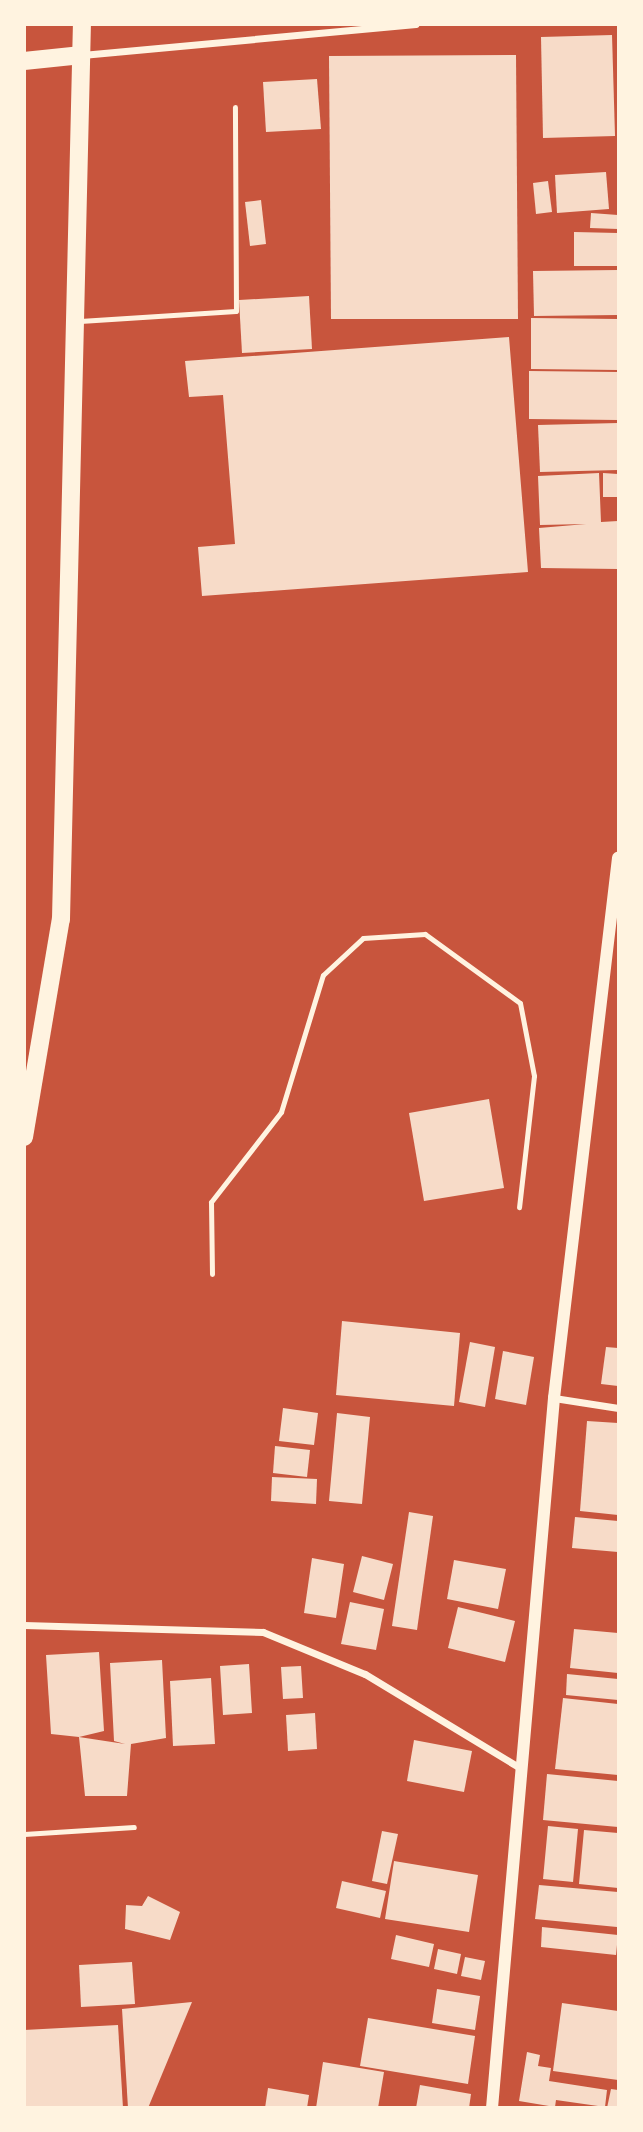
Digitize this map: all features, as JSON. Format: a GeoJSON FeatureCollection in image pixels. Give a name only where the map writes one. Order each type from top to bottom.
{"type":"FeatureCollection","features":[{"type":"Feature","properties":{"kind":"main road"},"geometry":{"type":"LineString","coordinates":[[24,1137],[61,919],[82,24]]}},
{"type":"Feature","properties":{"kind":"main road"},"geometry":{"type":"LineString","coordinates":[[24,61],[82,55]]}},
{"type":"Feature","properties":{"kind":"street"},"geometry":{"type":"LineString","coordinates":[[82,55],[416,24]]}},
{"type":"Feature","properties":{"kind":"street"},"geometry":{"type":"LineString","coordinates":[[492,2108],[554,1398],[618,858]]}},
{"type":"Feature","properties":{"kind":"street"},"geometry":{"type":"LineString","coordinates":[[554,1398],[618,1408]]}},
{"type":"Feature","properties":{"kind":"street"},"geometry":{"type":"LineString","coordinates":[[24,1625],[263,1632],[365,1674],[520,1768]]}},
{"type":"Feature","properties":{"kind":"lane"},"geometry":{"type":"LineString","coordinates":[[75,321],[236,311],[235,107]]}},
{"type":"Feature","properties":{"kind":"lane"},"geometry":{"type":"LineString","coordinates":[[212,1274],[211,1202],[281,1112],[324,975],[363,938],[425,934],[520,1003],[534,1076],[519,1206]]}},
{"type":"Feature","properties":{"kind":"lane"},"geometry":{"type":"LineString","coordinates":[[24,1834],[134,1827]]}},
{"type":"Feature","properties":{"kind":"building"},"geometry":{"type":"Polygon","coordinates":[[[612,35],[615,136],[543,138],[541,37],[612,35]]]}},
{"type":"Feature","properties":{"kind":"building"},"geometry":{"type":"Polygon","coordinates":[[[516,55],[518,319],[331,319],[329,56],[516,55]]]}},
{"type":"Feature","properties":{"kind":"building"},"geometry":{"type":"Polygon","coordinates":[[[317,79],[321,129],[266,132],[263,82],[317,79]]]}},
{"type":"Feature","properties":{"kind":"building"},"geometry":{"type":"Polygon","coordinates":[[[606,172],[609,209],[557,213],[555,175],[606,172]]]}},
{"type":"Feature","properties":{"kind":"building"},"geometry":{"type":"Polygon","coordinates":[[[548,181],[552,212],[536,214],[533,183],[548,181]]]}},
{"type":"Feature","properties":{"kind":"building"},"geometry":{"type":"Polygon","coordinates":[[[261,200],[266,244],[250,246],[245,202],[261,200]]]}},
{"type":"Feature","properties":{"kind":"building"},"geometry":{"type":"Polygon","coordinates":[[[591,213],[618,215],[618,229],[590,228],[591,213]]]}},
{"type":"Feature","properties":{"kind":"building"},"geometry":{"type":"Polygon","coordinates":[[[574,232],[618,233],[618,266],[574,266],[574,232]]]}},
{"type":"Feature","properties":{"kind":"building"},"geometry":{"type":"Polygon","coordinates":[[[618,270],[618,315],[534,316],[533,271],[618,270]]]}},
{"type":"Feature","properties":{"kind":"building"},"geometry":{"type":"Polygon","coordinates":[[[309,296],[312,349],[242,353],[239,300],[309,296]]]}},
{"type":"Feature","properties":{"kind":"building"},"geometry":{"type":"Polygon","coordinates":[[[531,318],[618,319],[618,370],[531,369],[531,318]]]}},
{"type":"Feature","properties":{"kind":"building"},"geometry":{"type":"Polygon","coordinates":[[[509,337],[528,572],[202,596],[198,547],[235,544],[223,395],[189,397],[185,361],[509,337]]]}},
{"type":"Feature","properties":{"kind":"building"},"geometry":{"type":"Polygon","coordinates":[[[529,371],[618,372],[618,420],[529,419],[529,371]]]}},
{"type":"Feature","properties":{"kind":"building"},"geometry":{"type":"Polygon","coordinates":[[[618,423],[618,470],[540,472],[538,425],[618,423]]]}},
{"type":"Feature","properties":{"kind":"building"},"geometry":{"type":"Polygon","coordinates":[[[599,473],[601,522],[618,521],[618,569],[541,568],[539,528],[586,524],[540,525],[538,476],[599,473]]]}},
{"type":"Feature","properties":{"kind":"building"},"geometry":{"type":"Polygon","coordinates":[[[603,473],[618,474],[618,497],[603,497],[603,473]]]}},
{"type":"Feature","properties":{"kind":"building"},"geometry":{"type":"Polygon","coordinates":[[[489,1099],[504,1188],[424,1201],[409,1113],[489,1099]]]}},
{"type":"Feature","properties":{"kind":"building"},"geometry":{"type":"Polygon","coordinates":[[[342,1321],[460,1333],[454,1406],[336,1395],[342,1321]]]}},
{"type":"Feature","properties":{"kind":"building"},"geometry":{"type":"Polygon","coordinates":[[[470,1342],[495,1347],[485,1407],[459,1402],[470,1342]]]}},
{"type":"Feature","properties":{"kind":"building"},"geometry":{"type":"Polygon","coordinates":[[[606,1347],[618,1348],[618,1386],[601,1384],[606,1347]]]}},
{"type":"Feature","properties":{"kind":"building"},"geometry":{"type":"Polygon","coordinates":[[[503,1351],[534,1357],[526,1405],[495,1399],[503,1351]]]}},
{"type":"Feature","properties":{"kind":"building"},"geometry":{"type":"Polygon","coordinates":[[[283,1408],[318,1413],[314,1445],[279,1441],[283,1408]]]}},
{"type":"Feature","properties":{"kind":"building"},"geometry":{"type":"Polygon","coordinates":[[[337,1413],[370,1417],[362,1504],[329,1501],[337,1413]]]}},
{"type":"Feature","properties":{"kind":"building"},"geometry":{"type":"Polygon","coordinates":[[[587,1421],[618,1423],[618,1515],[580,1511],[587,1421]]]}},
{"type":"Feature","properties":{"kind":"building"},"geometry":{"type":"Polygon","coordinates":[[[275,1446],[310,1450],[307,1477],[273,1473],[275,1446]]]}},
{"type":"Feature","properties":{"kind":"building"},"geometry":{"type":"Polygon","coordinates":[[[272,1477],[317,1479],[316,1504],[271,1501],[272,1477]]]}},
{"type":"Feature","properties":{"kind":"building"},"geometry":{"type":"Polygon","coordinates":[[[409,1512],[433,1516],[417,1630],[392,1626],[409,1512]]]}},
{"type":"Feature","properties":{"kind":"building"},"geometry":{"type":"Polygon","coordinates":[[[575,1517],[618,1521],[618,1552],[572,1548],[575,1517]]]}},
{"type":"Feature","properties":{"kind":"building"},"geometry":{"type":"Polygon","coordinates":[[[362,1556],[393,1564],[384,1600],[353,1592],[362,1556]]]}},
{"type":"Feature","properties":{"kind":"building"},"geometry":{"type":"Polygon","coordinates":[[[312,1558],[344,1564],[336,1618],[304,1613],[312,1558]]]}},
{"type":"Feature","properties":{"kind":"building"},"geometry":{"type":"Polygon","coordinates":[[[454,1560],[506,1569],[498,1609],[447,1599],[454,1560]]]}},
{"type":"Feature","properties":{"kind":"building"},"geometry":{"type":"Polygon","coordinates":[[[350,1602],[384,1609],[376,1650],[341,1644],[350,1602]]]}},
{"type":"Feature","properties":{"kind":"building"},"geometry":{"type":"Polygon","coordinates":[[[458,1607],[515,1621],[505,1662],[448,1648],[458,1607]]]}},
{"type":"Feature","properties":{"kind":"building"},"geometry":{"type":"Polygon","coordinates":[[[574,1629],[618,1633],[618,1673],[570,1668],[574,1629]]]}},
{"type":"Feature","properties":{"kind":"building"},"geometry":{"type":"Polygon","coordinates":[[[99,1652],[104,1731],[79,1737],[51,1734],[46,1655],[99,1652]]]}},
{"type":"Feature","properties":{"kind":"building"},"geometry":{"type":"Polygon","coordinates":[[[162,1660],[166,1738],[131,1744],[127,1796],[85,1796],[79,1737],[125,1744],[114,1741],[110,1663],[162,1660]]]}},
{"type":"Feature","properties":{"kind":"building"},"geometry":{"type":"Polygon","coordinates":[[[249,1664],[252,1713],[223,1715],[220,1666],[249,1664]]]}},
{"type":"Feature","properties":{"kind":"building"},"geometry":{"type":"Polygon","coordinates":[[[301,1666],[303,1698],[283,1699],[281,1667],[301,1666]]]}},
{"type":"Feature","properties":{"kind":"building"},"geometry":{"type":"Polygon","coordinates":[[[567,1674],[618,1679],[618,1700],[566,1695],[567,1674]]]}},
{"type":"Feature","properties":{"kind":"building"},"geometry":{"type":"Polygon","coordinates":[[[211,1678],[215,1744],[173,1746],[170,1681],[211,1678]]]}},
{"type":"Feature","properties":{"kind":"building"},"geometry":{"type":"Polygon","coordinates":[[[563,1698],[618,1704],[618,1775],[555,1769],[563,1698]]]}},
{"type":"Feature","properties":{"kind":"building"},"geometry":{"type":"Polygon","coordinates":[[[315,1713],[317,1749],[288,1751],[286,1715],[315,1713]]]}},
{"type":"Feature","properties":{"kind":"building"},"geometry":{"type":"Polygon","coordinates":[[[414,1740],[472,1751],[464,1792],[407,1781],[414,1740]]]}},
{"type":"Feature","properties":{"kind":"building"},"geometry":{"type":"Polygon","coordinates":[[[547,1774],[618,1781],[618,1827],[543,1820],[547,1774]]]}},
{"type":"Feature","properties":{"kind":"building"},"geometry":{"type":"Polygon","coordinates":[[[548,1826],[578,1829],[573,1882],[543,1879],[548,1826]]]}},
{"type":"Feature","properties":{"kind":"building"},"geometry":{"type":"Polygon","coordinates":[[[584,1830],[618,1833],[618,1888],[579,1884],[584,1830]]]}},
{"type":"Feature","properties":{"kind":"building"},"geometry":{"type":"Polygon","coordinates":[[[382,1831],[398,1834],[387,1884],[372,1881],[382,1831]]]}},
{"type":"Feature","properties":{"kind":"building"},"geometry":{"type":"Polygon","coordinates":[[[394,1861],[478,1875],[469,1932],[385,1919],[394,1861]]]}},
{"type":"Feature","properties":{"kind":"building"},"geometry":{"type":"Polygon","coordinates":[[[342,1881],[386,1891],[380,1918],[336,1908],[342,1881]]]}},
{"type":"Feature","properties":{"kind":"building"},"geometry":{"type":"Polygon","coordinates":[[[539,1885],[618,1892],[617,1927],[535,1919],[539,1885]]]}},
{"type":"Feature","properties":{"kind":"building"},"geometry":{"type":"Polygon","coordinates":[[[148,1896],[180,1912],[170,1940],[125,1929],[126,1905],[142,1906],[148,1896]]]}},
{"type":"Feature","properties":{"kind":"building"},"geometry":{"type":"Polygon","coordinates":[[[542,1927],[618,1935],[616,1955],[541,1947],[542,1927]]]}},
{"type":"Feature","properties":{"kind":"building"},"geometry":{"type":"Polygon","coordinates":[[[396,1935],[434,1944],[429,1967],[391,1959],[396,1935]]]}},
{"type":"Feature","properties":{"kind":"building"},"geometry":{"type":"Polygon","coordinates":[[[438,1949],[461,1954],[457,1974],[434,1969],[438,1949]]]}},
{"type":"Feature","properties":{"kind":"building"},"geometry":{"type":"Polygon","coordinates":[[[465,1957],[485,1961],[481,1980],[461,1976],[465,1957]]]}},
{"type":"Feature","properties":{"kind":"building"},"geometry":{"type":"Polygon","coordinates":[[[132,1962],[135,2004],[81,2007],[79,1965],[132,1962]]]}},
{"type":"Feature","properties":{"kind":"building"},"geometry":{"type":"Polygon","coordinates":[[[437,1989],[480,1996],[475,2030],[432,2023],[437,1989]]]}},
{"type":"Feature","properties":{"kind":"building"},"geometry":{"type":"Polygon","coordinates":[[[192,2002],[148,2108],[128,2108],[122,2009],[192,2002]]]}},
{"type":"Feature","properties":{"kind":"building"},"geometry":{"type":"Polygon","coordinates":[[[562,2003],[618,2011],[618,2080],[553,2071],[562,2003]]]}},
{"type":"Feature","properties":{"kind":"building"},"geometry":{"type":"Polygon","coordinates":[[[368,2018],[475,2036],[468,2084],[360,2066],[368,2018]]]}},
{"type":"Feature","properties":{"kind":"building"},"geometry":{"type":"Polygon","coordinates":[[[118,2025],[123,2108],[24,2108],[24,2030],[118,2025]]]}},
{"type":"Feature","properties":{"kind":"building"},"geometry":{"type":"Polygon","coordinates":[[[527,2052],[540,2055],[538,2066],[551,2068],[549,2081],[607,2090],[605,2107],[556,2100],[555,2107],[519,2101],[527,2052]]]}},
{"type":"Feature","properties":{"kind":"building"},"geometry":{"type":"Polygon","coordinates":[[[323,2062],[384,2072],[378,2108],[316,2108],[323,2062]]]}},
{"type":"Feature","properties":{"kind":"building"},"geometry":{"type":"Polygon","coordinates":[[[420,2085],[471,2094],[469,2108],[416,2108],[420,2085]]]}},
{"type":"Feature","properties":{"kind":"building"},"geometry":{"type":"Polygon","coordinates":[[[268,2088],[309,2095],[307,2108],[265,2108],[268,2088]]]}},
{"type":"Feature","properties":{"kind":"building"},"geometry":{"type":"Polygon","coordinates":[[[611,2089],[618,2090],[618,2108],[607,2108],[611,2089]]]}}]}
